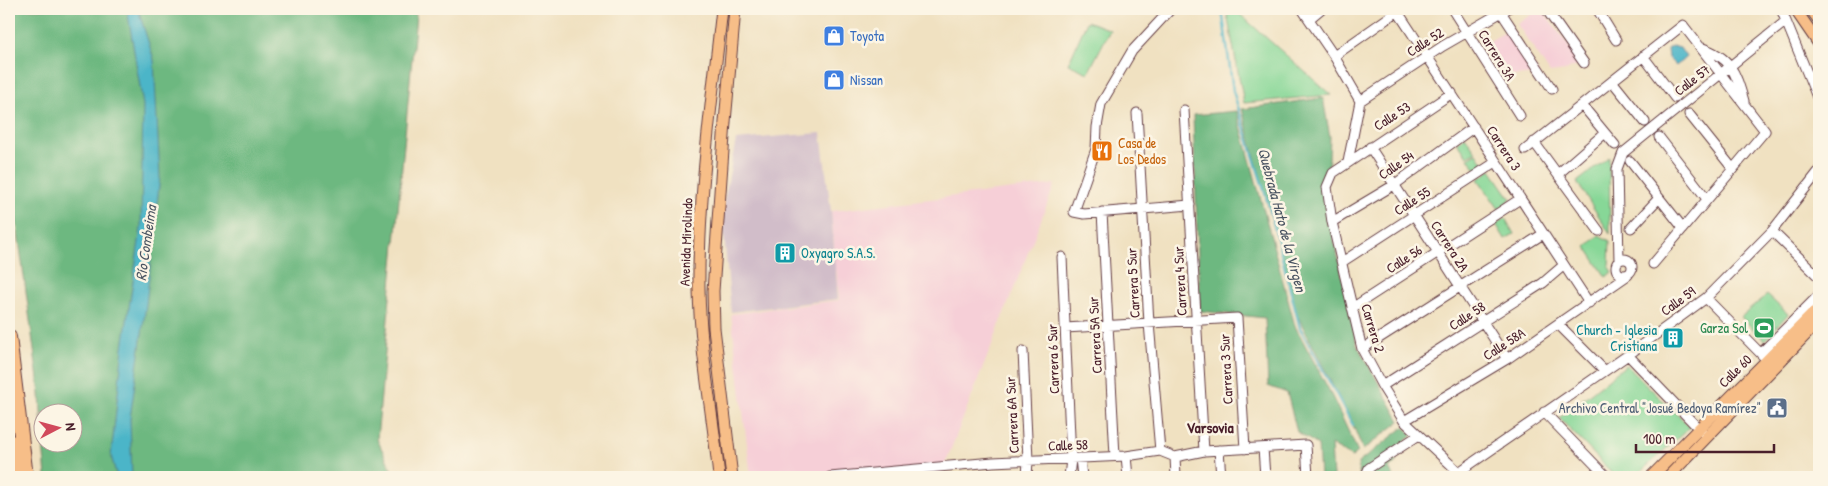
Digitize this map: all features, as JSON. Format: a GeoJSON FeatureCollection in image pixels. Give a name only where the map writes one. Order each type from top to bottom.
{"type":"FeatureCollection","features":[{"type":"Feature","properties":{"kind":"highway"},"geometry":{"type":"LineString","coordinates":[[9,337],[26,477]]}},
{"type":"Feature","properties":{"kind":"highway"},"geometry":{"type":"LineString","coordinates":[[9,441],[13,477]]}},
{"type":"Feature","properties":{"kind":"main road","name":"Avenida Mirolindo"},"geometry":{"type":"LineString","coordinates":[[719,477],[700,319],[699,288],[705,164],[722,9]]}},
{"type":"Feature","properties":{"kind":"main road"},"geometry":{"type":"LineString","coordinates":[[732,477],[714,328],[713,292],[735,9]]}},
{"type":"Feature","properties":{"kind":"main road"},"geometry":{"type":"LineString","coordinates":[[1795,9],[1819,44]]}},
{"type":"Feature","properties":{"kind":"main road"},"geometry":{"type":"LineString","coordinates":[[1811,9],[1819,20]]}},
{"type":"Feature","properties":{"kind":"main road","name":"Calle 60"},"geometry":{"type":"LineString","coordinates":[[1651,477],[1764,357],[1819,308]]}},
{"type":"Feature","properties":{"kind":"main road","name":"Calle 60"},"geometry":{"type":"LineString","coordinates":[[1668,477],[1819,321]]}},
{"type":"Feature","properties":{"kind":"street"},"geometry":{"type":"LineString","coordinates":[[1171,9],[1132,51],[1101,104],[1096,149],[1074,212],[1084,214],[1190,205]]}},
{"type":"Feature","properties":{"kind":"street"},"geometry":{"type":"LineString","coordinates":[[1302,9],[1334,56],[1360,102],[1348,162]]}},
{"type":"Feature","properties":{"kind":"street"},"geometry":{"type":"LineString","coordinates":[[1309,20],[1321,9]]}},
{"type":"Feature","properties":{"kind":"street","name":"Carrera 3A"},"geometry":{"type":"LineString","coordinates":[[1452,9],[1520,116]]}},
{"type":"Feature","properties":{"kind":"street"},"geometry":{"type":"LineString","coordinates":[[1546,9],[1584,63]]}},
{"type":"Feature","properties":{"kind":"street"},"geometry":{"type":"LineString","coordinates":[[1597,9],[1616,40]]}},
{"type":"Feature","properties":{"kind":"street"},"geometry":{"type":"LineString","coordinates":[[1782,9],[1819,102]]}},
{"type":"Feature","properties":{"kind":"street"},"geometry":{"type":"LineString","coordinates":[[1334,56],[1397,10]]}},
{"type":"Feature","properties":{"kind":"street","name":"Carrera 3"},"geometry":{"type":"LineString","coordinates":[[1397,10],[1589,303]]}},
{"type":"Feature","properties":{"kind":"street"},"geometry":{"type":"LineString","coordinates":[[1503,10],[1552,89]]}},
{"type":"Feature","properties":{"kind":"street","name":"Calle 52"},"geometry":{"type":"LineString","coordinates":[[1360,102],[1427,56],[1503,10]]}},
{"type":"Feature","properties":{"kind":"street","name":"Calle 57"},"geometry":{"type":"LineString","coordinates":[[1624,260],[1620,236],[1618,163],[1623,152],[1786,21]]}},
{"type":"Feature","properties":{"kind":"street"},"geometry":{"type":"LineString","coordinates":[[1524,150],[1682,25],[1765,131],[1653,264]]}},
{"type":"Feature","properties":{"kind":"street"},"geometry":{"type":"LineString","coordinates":[[1700,47],[1714,51],[1724,57],[1737,78],[1745,105]]}},
{"type":"Feature","properties":{"kind":"street"},"geometry":{"type":"LineString","coordinates":[[1643,56],[1675,98]]}},
{"type":"Feature","properties":{"kind":"street"},"geometry":{"type":"LineString","coordinates":[[1612,81],[1645,122]]}},
{"type":"Feature","properties":{"kind":"street","name":"Calle 53"},"geometry":{"type":"LineString","coordinates":[[1348,162],[1452,93]]}},
{"type":"Feature","properties":{"kind":"street"},"geometry":{"type":"LineString","coordinates":[[1582,105],[1615,145]]}},
{"type":"Feature","properties":{"kind":"street","name":"Carrera 4 Sur"},"geometry":{"type":"LineString","coordinates":[[1184,110],[1204,451]]}},
{"type":"Feature","properties":{"kind":"street","name":"Carrera 5 Sur"},"geometry":{"type":"LineString","coordinates":[[1137,113],[1160,451]]}},
{"type":"Feature","properties":{"kind":"street"},"geometry":{"type":"LineString","coordinates":[[1689,114],[1733,169]]}},
{"type":"Feature","properties":{"kind":"street","name":"Calle 54"},"geometry":{"type":"LineString","coordinates":[[1332,222],[1394,185],[1474,127]]}},
{"type":"Feature","properties":{"kind":"street"},"geometry":{"type":"LineString","coordinates":[[1558,174],[1605,133]]}},
{"type":"Feature","properties":{"kind":"street"},"geometry":{"type":"LineString","coordinates":[[1659,137],[1707,199]]}},
{"type":"Feature","properties":{"kind":"street"},"geometry":{"type":"LineString","coordinates":[[1534,142],[1599,231]]}},
{"type":"Feature","properties":{"kind":"street","name":"Carrera 2A"},"geometry":{"type":"LineString","coordinates":[[1370,147],[1507,359]]}},
{"type":"Feature","properties":{"kind":"street"},"geometry":{"type":"LineString","coordinates":[[1630,161],[1683,228]]}},
{"type":"Feature","properties":{"kind":"street","name":"Carrera 2"},"geometry":{"type":"LineString","coordinates":[[1348,162],[1332,173],[1327,187],[1332,222],[1362,350],[1404,421],[1460,475]]}},
{"type":"Feature","properties":{"kind":"street","name":"Calle 55"},"geometry":{"type":"LineString","coordinates":[[1342,262],[1496,162]]}},
{"type":"Feature","properties":{"kind":"street","name":"Calle 59"},"geometry":{"type":"LineString","coordinates":[[1460,475],[1544,412],[1628,355],[1706,298],[1772,231],[1819,172]]}},
{"type":"Feature","properties":{"kind":"street","name":"Calle 56"},"geometry":{"type":"LineString","coordinates":[[1352,308],[1520,198]]}},
{"type":"Feature","properties":{"kind":"street"},"geometry":{"type":"LineString","coordinates":[[1631,228],[1659,198]]}},
{"type":"Feature","properties":{"kind":"street","name":"Carrera 5A Sur"},"geometry":{"type":"LineString","coordinates":[[1102,212],[1115,456]]}},
{"type":"Feature","properties":{"kind":"street"},"geometry":{"type":"LineString","coordinates":[[1772,231],[1819,277]]}},
{"type":"Feature","properties":{"kind":"street"},"geometry":{"type":"LineString","coordinates":[[1362,350],[1543,234]]}},
{"type":"Feature","properties":{"kind":"street","name":"Carrera 6 Sur"},"geometry":{"type":"LineString","coordinates":[[1062,257],[1065,328],[1076,458],[1082,477]]}},
{"type":"Feature","properties":{"kind":"street"},"geometry":{"type":"LineString","coordinates":[[1615,284],[1618,273],[1616,267],[1624,260],[1632,264],[1633,268],[1628,275],[1623,276],[1618,273]]}},
{"type":"Feature","properties":{"kind":"street","name":"Calle 58"},"geometry":{"type":"LineString","coordinates":[[1382,386],[1483,323],[1542,283],[1564,265]]}},
{"type":"Feature","properties":{"kind":"street","name":"Calle 58A"},"geometry":{"type":"LineString","coordinates":[[1404,421],[1507,359],[1628,275]]}},
{"type":"Feature","properties":{"kind":"street","name":"Calle 60"},"geometry":{"type":"LineString","coordinates":[[1764,357],[1819,295]]}},
{"type":"Feature","properties":{"kind":"street"},"geometry":{"type":"LineString","coordinates":[[1706,298],[1764,357]]}},
{"type":"Feature","properties":{"kind":"street","name":"Carrera 3 Sur"},"geometry":{"type":"LineString","coordinates":[[1196,320],[1237,318],[1245,449]]}},
{"type":"Feature","properties":{"kind":"street"},"geometry":{"type":"LineString","coordinates":[[1065,328],[1196,320]]}},
{"type":"Feature","properties":{"kind":"street"},"geometry":{"type":"LineString","coordinates":[[1558,324],[1605,371]]}},
{"type":"Feature","properties":{"kind":"street","name":"Carrera 6A Sur"},"geometry":{"type":"LineString","coordinates":[[1022,351],[1028,460],[1027,477]]}},
{"type":"Feature","properties":{"kind":"street"},"geometry":{"type":"LineString","coordinates":[[1628,355],[1699,428],[1706,438]]}},
{"type":"Feature","properties":{"kind":"street"},"geometry":{"type":"LineString","coordinates":[[1544,412],[1607,477]]}},
{"type":"Feature","properties":{"kind":"street"},"geometry":{"type":"LineString","coordinates":[[1365,477],[1369,468],[1419,435]]}},
{"type":"Feature","properties":{"kind":"street"},"geometry":{"type":"LineString","coordinates":[[1160,451],[1175,458],[1204,451],[1306,445],[1308,477]]}},
{"type":"Feature","properties":{"kind":"street"},"geometry":{"type":"LineString","coordinates":[[1263,448],[1265,477]]}},
{"type":"Feature","properties":{"kind":"street"},"geometry":{"type":"LineString","coordinates":[[1219,450],[1221,477]]}},
{"type":"Feature","properties":{"kind":"street","name":"Calle 58"},"geometry":{"type":"LineString","coordinates":[[830,477],[994,462],[1126,456],[1160,451]]}},
{"type":"Feature","properties":{"kind":"street"},"geometry":{"type":"LineString","coordinates":[[1126,456],[1128,477]]}},
{"type":"Feature","properties":{"kind":"street"},"geometry":{"type":"LineString","coordinates":[[1069,477],[1076,458]]}},
{"type":"Feature","properties":{"kind":"street"},"geometry":{"type":"LineString","coordinates":[[1175,458],[1176,477]]}},
{"type":"Feature","properties":{"kind":"shaded area"},"geometry":{"type":"Polygon","coordinates":[[[1542,9],[1581,63],[1566,71],[1550,73],[1517,24],[1542,9]]]}},
{"type":"Feature","properties":{"kind":"shaded area"},"geometry":{"type":"Polygon","coordinates":[[[1509,29],[1539,74],[1502,77],[1482,46],[1509,29]]]}},
{"type":"Feature","properties":{"kind":"shaded area"},"geometry":{"type":"Polygon","coordinates":[[[821,133],[831,211],[838,299],[731,312],[722,212],[736,140],[821,133]]]}},
{"type":"Feature","properties":{"kind":"shaded area"},"geometry":{"type":"Polygon","coordinates":[[[1055,184],[940,477],[751,477],[731,314],[839,300],[831,211],[1055,184]]]}},
{"type":"Feature","properties":{"kind":"green space"},"geometry":{"type":"Polygon","coordinates":[[[9,9],[414,9],[416,15],[377,439],[395,477],[46,477],[44,454],[82,454],[82,404],[41,404],[9,167],[9,9]]]}},
{"type":"Feature","properties":{"kind":"green space"},"geometry":{"type":"Polygon","coordinates":[[[1226,9],[1234,9],[1331,95],[1244,103],[1226,9]]]}},
{"type":"Feature","properties":{"kind":"green space"},"geometry":{"type":"Polygon","coordinates":[[[1087,21],[1110,30],[1088,73],[1068,64],[1087,21]]]}},
{"type":"Feature","properties":{"kind":"green space"},"geometry":{"type":"Polygon","coordinates":[[[1323,98],[1330,137],[1329,160],[1323,188],[1357,345],[1400,421],[1363,450],[1353,425],[1297,315],[1242,109],[1323,98]]]}},
{"type":"Feature","properties":{"kind":"green space"},"geometry":{"type":"Polygon","coordinates":[[[1237,111],[1295,326],[1330,392],[1358,452],[1352,457],[1331,445],[1333,477],[1320,477],[1318,445],[1297,432],[1287,393],[1268,386],[1265,318],[1200,311],[1193,115],[1237,111]]]}},
{"type":"Feature","properties":{"kind":"green space"},"geometry":{"type":"Polygon","coordinates":[[[1465,136],[1476,152],[1467,156],[1457,142],[1465,136]]]}},
{"type":"Feature","properties":{"kind":"green space"},"geometry":{"type":"Polygon","coordinates":[[[1477,153],[1486,167],[1478,172],[1468,158],[1477,153]]]}},
{"type":"Feature","properties":{"kind":"green space"},"geometry":{"type":"Polygon","coordinates":[[[1609,157],[1610,234],[1577,182],[1609,157]]]}},
{"type":"Feature","properties":{"kind":"green space"},"geometry":{"type":"Polygon","coordinates":[[[1491,170],[1511,199],[1499,209],[1478,179],[1491,170]]]}},
{"type":"Feature","properties":{"kind":"green space"},"geometry":{"type":"Polygon","coordinates":[[[1505,218],[1514,234],[1505,239],[1496,224],[1505,218]]]}},
{"type":"Feature","properties":{"kind":"green space"},"geometry":{"type":"Polygon","coordinates":[[[1599,235],[1610,241],[1609,266],[1613,272],[1606,277],[1586,247],[1599,235]]]}},
{"type":"Feature","properties":{"kind":"green space","name":"Garza Sol"},"geometry":{"type":"Polygon","coordinates":[[[1767,295],[1788,314],[1765,340],[1741,317],[1767,295]]]}},
{"type":"Feature","properties":{"kind":"green space"},"geometry":{"type":"Polygon","coordinates":[[[1626,365],[1690,427],[1635,477],[1616,477],[1559,418],[1626,365]]]}},
{"type":"Feature","properties":{"kind":"green space"},"geometry":{"type":"Polygon","coordinates":[[[1404,427],[1413,435],[1389,453],[1397,461],[1389,469],[1394,477],[1359,477],[1358,463],[1404,427]]]}},
{"type":"Feature","properties":{"kind":"water","name":"Río Combeima"},"geometry":{"type":"Polygon","coordinates":[[[127,9],[138,9],[154,60],[160,177],[146,305],[130,419],[132,477],[117,477],[111,456],[123,347],[141,228],[143,105],[127,9]]]}},
{"type":"Feature","properties":{"kind":"water"},"geometry":{"type":"Polygon","coordinates":[[[1672,46],[1680,48],[1686,57],[1676,66],[1668,58],[1667,49],[1672,46]]]}},
{"type":"Feature","properties":{"kind":"waterway","name":"Quebrada Hato de la Virgen"},"geometry":{"type":"LineString","coordinates":[[1222,9],[1233,91],[1269,206],[1300,328],[1353,425]]}},
{"type":"Feature","properties":{"kind":"place","name":"Toyota"},"geometry":{"type":"Point","coordinates":[834,36]}},
{"type":"Feature","properties":{"kind":"place","name":"Nissan"},"geometry":{"type":"Point","coordinates":[834,80]}},
{"type":"Feature","properties":{"kind":"place","name":"Casa de Los Dedos"},"geometry":{"type":"Point","coordinates":[1102,151]}},
{"type":"Feature","properties":{"kind":"place","name":"Oxyagro S.A.S."},"geometry":{"type":"Point","coordinates":[785,253]}},
{"type":"Feature","properties":{"kind":"place","name":"Garza Sol"},"geometry":{"type":"Point","coordinates":[1764,328]}},
{"type":"Feature","properties":{"kind":"place","name":"Church - Iglesia Cristiana"},"geometry":{"type":"Point","coordinates":[1673,338]}},
{"type":"Feature","properties":{"kind":"place","name":"Archivo Central \"Josué Bedoya Ramírez\""},"geometry":{"type":"Point","coordinates":[1777,408]}},
{"type":"Feature","properties":{"kind":"district","name":"Varsovia"},"geometry":{"type":"Point","coordinates":[1210,428]}}]}
